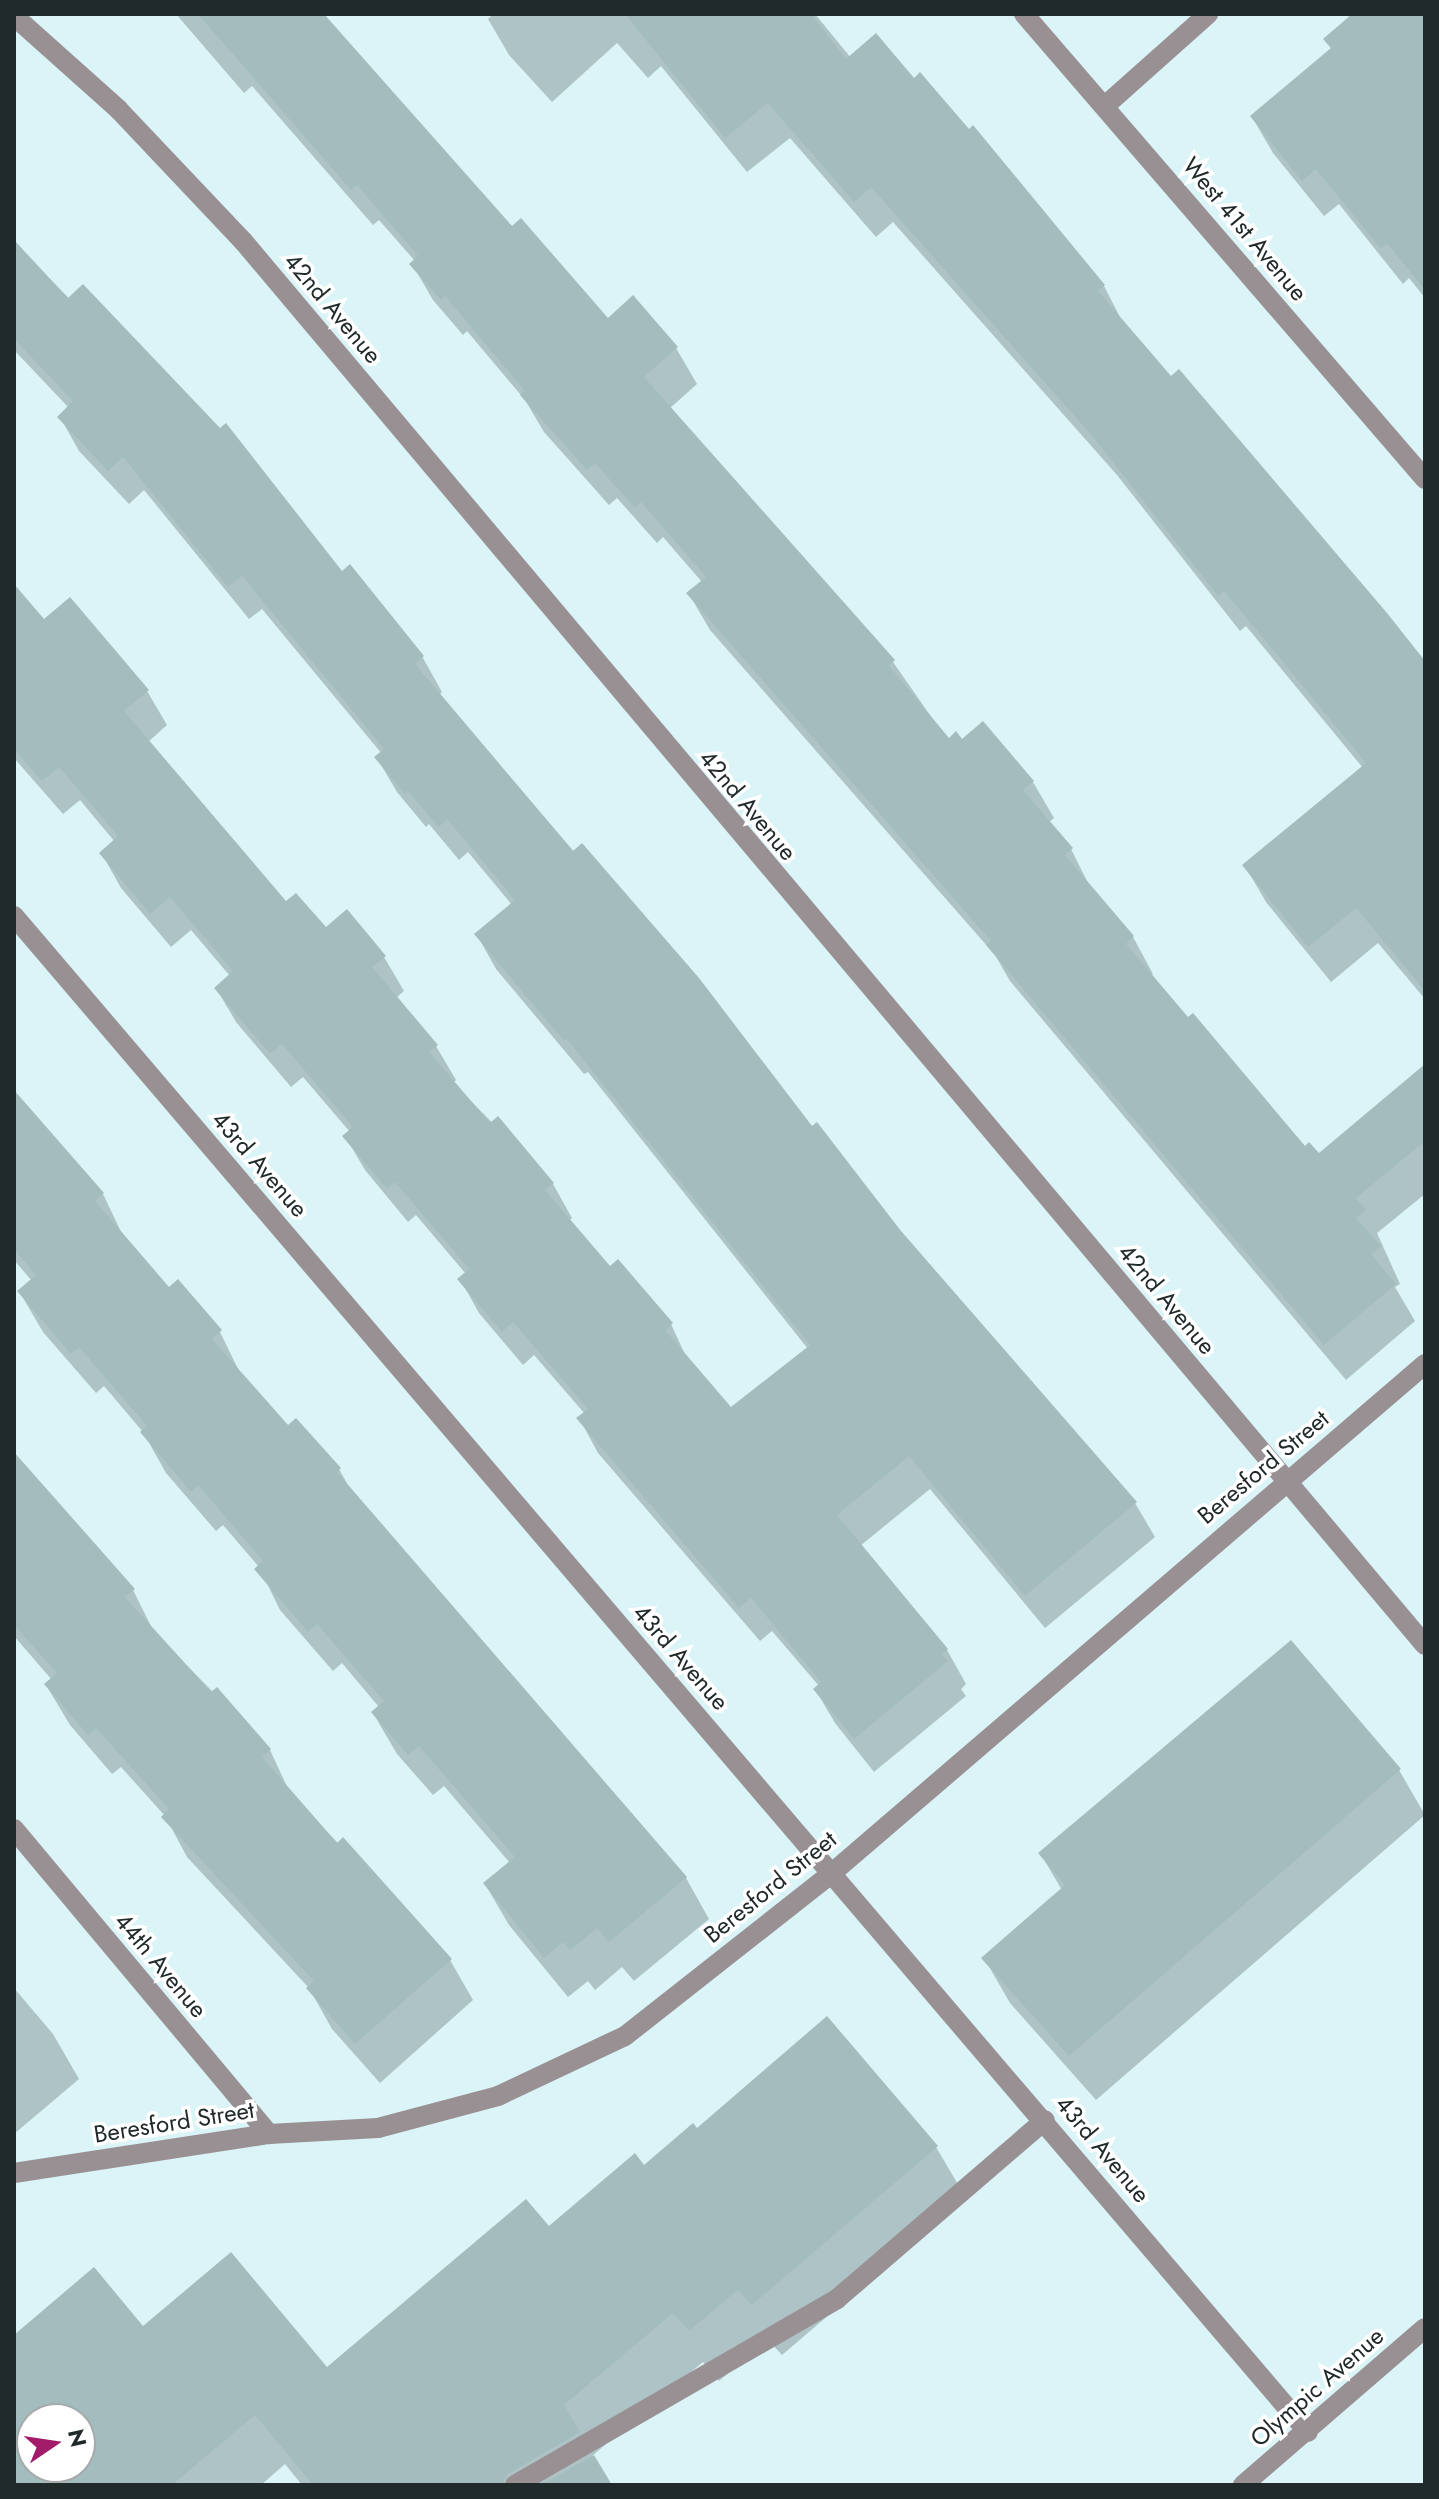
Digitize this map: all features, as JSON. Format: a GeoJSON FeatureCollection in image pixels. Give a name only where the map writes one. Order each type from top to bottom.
{"type":"FeatureCollection","features":[{"type":"Feature","properties":{"kind":"street","name":"West 41st Avenue"},"geometry":{"type":"LineString","coordinates":[[1024,14],[1106,105],[1425,479]]}},
{"type":"Feature","properties":{"kind":"street"},"geometry":{"type":"LineString","coordinates":[[1106,105],[1208,14]]}},
{"type":"Feature","properties":{"kind":"street","name":"42nd Avenue"},"geometry":{"type":"LineString","coordinates":[[14,16],[118,109],[243,241],[1425,1645]]}},
{"type":"Feature","properties":{"kind":"street","name":"43rd Avenue"},"geometry":{"type":"LineString","coordinates":[[14,916],[1045,2120],[1308,2432]]}},
{"type":"Feature","properties":{"kind":"street","name":"Beresford Street"},"geometry":{"type":"LineString","coordinates":[[14,2173],[269,2134],[378,2128],[498,2096],[625,2036],[832,1873],[1286,1480],[1425,1364]]}},
{"type":"Feature","properties":{"kind":"street","name":"44th Avenue"},"geometry":{"type":"LineString","coordinates":[[14,1829],[269,2134]]}},
{"type":"Feature","properties":{"kind":"street"},"geometry":{"type":"LineString","coordinates":[[515,2485],[837,2299],[1045,2120]]}},
{"type":"Feature","properties":{"kind":"street","name":"Olympic Avenue"},"geometry":{"type":"LineString","coordinates":[[1243,2485],[1425,2328]]}},
{"type":"Feature","properties":{"kind":"building"},"geometry":{"type":"Polygon","coordinates":[[[198,14],[324,14],[512,226],[521,218],[608,318],[633,295],[678,347],[644,377],[895,660],[889,666],[949,738],[956,731],[962,739],[983,721],[1034,781],[1023,790],[1073,848],[1065,855],[1134,936],[1126,944],[1188,1017],[1193,1013],[1305,1146],[1309,1142],[1319,1153],[1425,1064],[1425,1141],[1356,1198],[1366,1210],[1356,1218],[1381,1246],[1371,1254],[1396,1284],[1324,1345],[986,945],[991,941],[686,593],[706,577],[641,502],[635,508],[595,463],[587,470],[520,395],[525,391],[445,296],[441,300],[409,264],[418,256],[357,185],[351,190],[198,14]]]}},
{"type":"Feature","properties":{"kind":"building"},"geometry":{"type":"Polygon","coordinates":[[[625,14],[811,14],[846,59],[876,33],[914,78],[920,72],[969,129],[973,125],[1105,285],[1098,291],[1171,376],[1179,369],[1387,613],[1425,661],[1425,991],[1356,908],[1308,947],[1242,865],[1366,763],[1224,591],[1218,596],[1094,438],[871,187],[854,202],[768,103],[725,138],[625,14]]]}},
{"type":"Feature","properties":{"kind":"building"},"geometry":{"type":"Polygon","coordinates":[[[1352,14],[1425,14],[1425,290],[1387,243],[1381,249],[1316,169],[1302,181],[1250,116],[1331,48],[1323,39],[1352,14]]]}},
{"type":"Feature","properties":{"kind":"building"},"geometry":{"type":"Polygon","coordinates":[[[14,240],[68,298],[83,284],[220,428],[226,423],[342,571],[350,564],[424,656],[415,664],[573,851],[582,843],[699,978],[812,1126],[817,1122],[901,1231],[1137,1502],[1025,1596],[909,1456],[837,1515],[948,1649],[942,1655],[948,1661],[854,1739],[813,1689],[821,1682],[751,1598],[739,1608],[576,1418],[588,1409],[513,1322],[502,1332],[457,1279],[469,1269],[395,1182],[387,1189],[342,1136],[353,1127],[282,1044],[270,1054],[214,988],[233,971],[170,897],[150,914],[99,853],[118,836],[59,767],[42,781],[14,749],[14,584],[44,619],[70,597],[149,690],[124,711],[286,901],[296,893],[326,927],[347,909],[386,956],[372,967],[438,1045],[429,1052],[490,1123],[498,1116],[554,1183],[545,1190],[610,1266],[618,1259],[673,1323],[665,1330],[731,1407],[810,1345],[567,1039],[564,1041],[474,934],[515,900],[447,819],[439,827],[408,791],[405,794],[374,757],[384,749],[242,576],[228,587],[123,457],[108,471],[57,417],[73,401],[14,339],[14,240]]]}},
{"type":"Feature","properties":{"kind":"building"},"geometry":{"type":"Polygon","coordinates":[[[14,1090],[104,1193],[95,1201],[169,1287],[178,1279],[222,1330],[212,1339],[288,1425],[296,1418],[341,1468],[337,1472],[687,1877],[609,1942],[597,1928],[570,1950],[563,1942],[544,1958],[483,1883],[515,1857],[419,1746],[408,1755],[371,1712],[384,1701],[317,1624],[308,1632],[254,1569],[263,1561],[198,1485],[191,1492],[140,1432],[147,1426],[79,1347],[71,1354],[17,1291],[36,1275],[14,1249],[14,1090]]]}},
{"type":"Feature","properties":{"kind":"building"},"geometry":{"type":"Polygon","coordinates":[[[14,1452],[135,1589],[125,1597],[211,1692],[217,1687],[271,1749],[262,1757],[337,1843],[343,1837],[452,1959],[355,2044],[306,1988],[314,1981],[161,1817],[169,1809],[96,1728],[88,1735],[44,1684],[57,1673],[14,1625],[14,1452]]]}},
{"type":"Feature","properties":{"kind":"building"},"geometry":{"type":"Polygon","coordinates":[[[1291,1640],[1401,1769],[1069,2056],[981,1958],[1065,1885],[1038,1853],[1291,1640]]]}},
{"type":"Feature","properties":{"kind":"building"},"geometry":{"type":"Polygon","coordinates":[[[827,2016],[938,2146],[752,2305],[738,2290],[689,2331],[673,2313],[564,2405],[580,2432],[508,2474],[502,2485],[313,2485],[255,2415],[172,2485],[14,2485],[14,2335],[94,2267],[143,2326],[231,2252],[327,2367],[526,2199],[549,2226],[635,2153],[644,2165],[693,2123],[697,2128],[827,2016]]]}},
{"type":"Feature","properties":{"kind":"building"},"geometry":{"type":"Polygon","coordinates":[[[594,2455],[612,2485],[541,2485],[594,2455]]]}}]}
